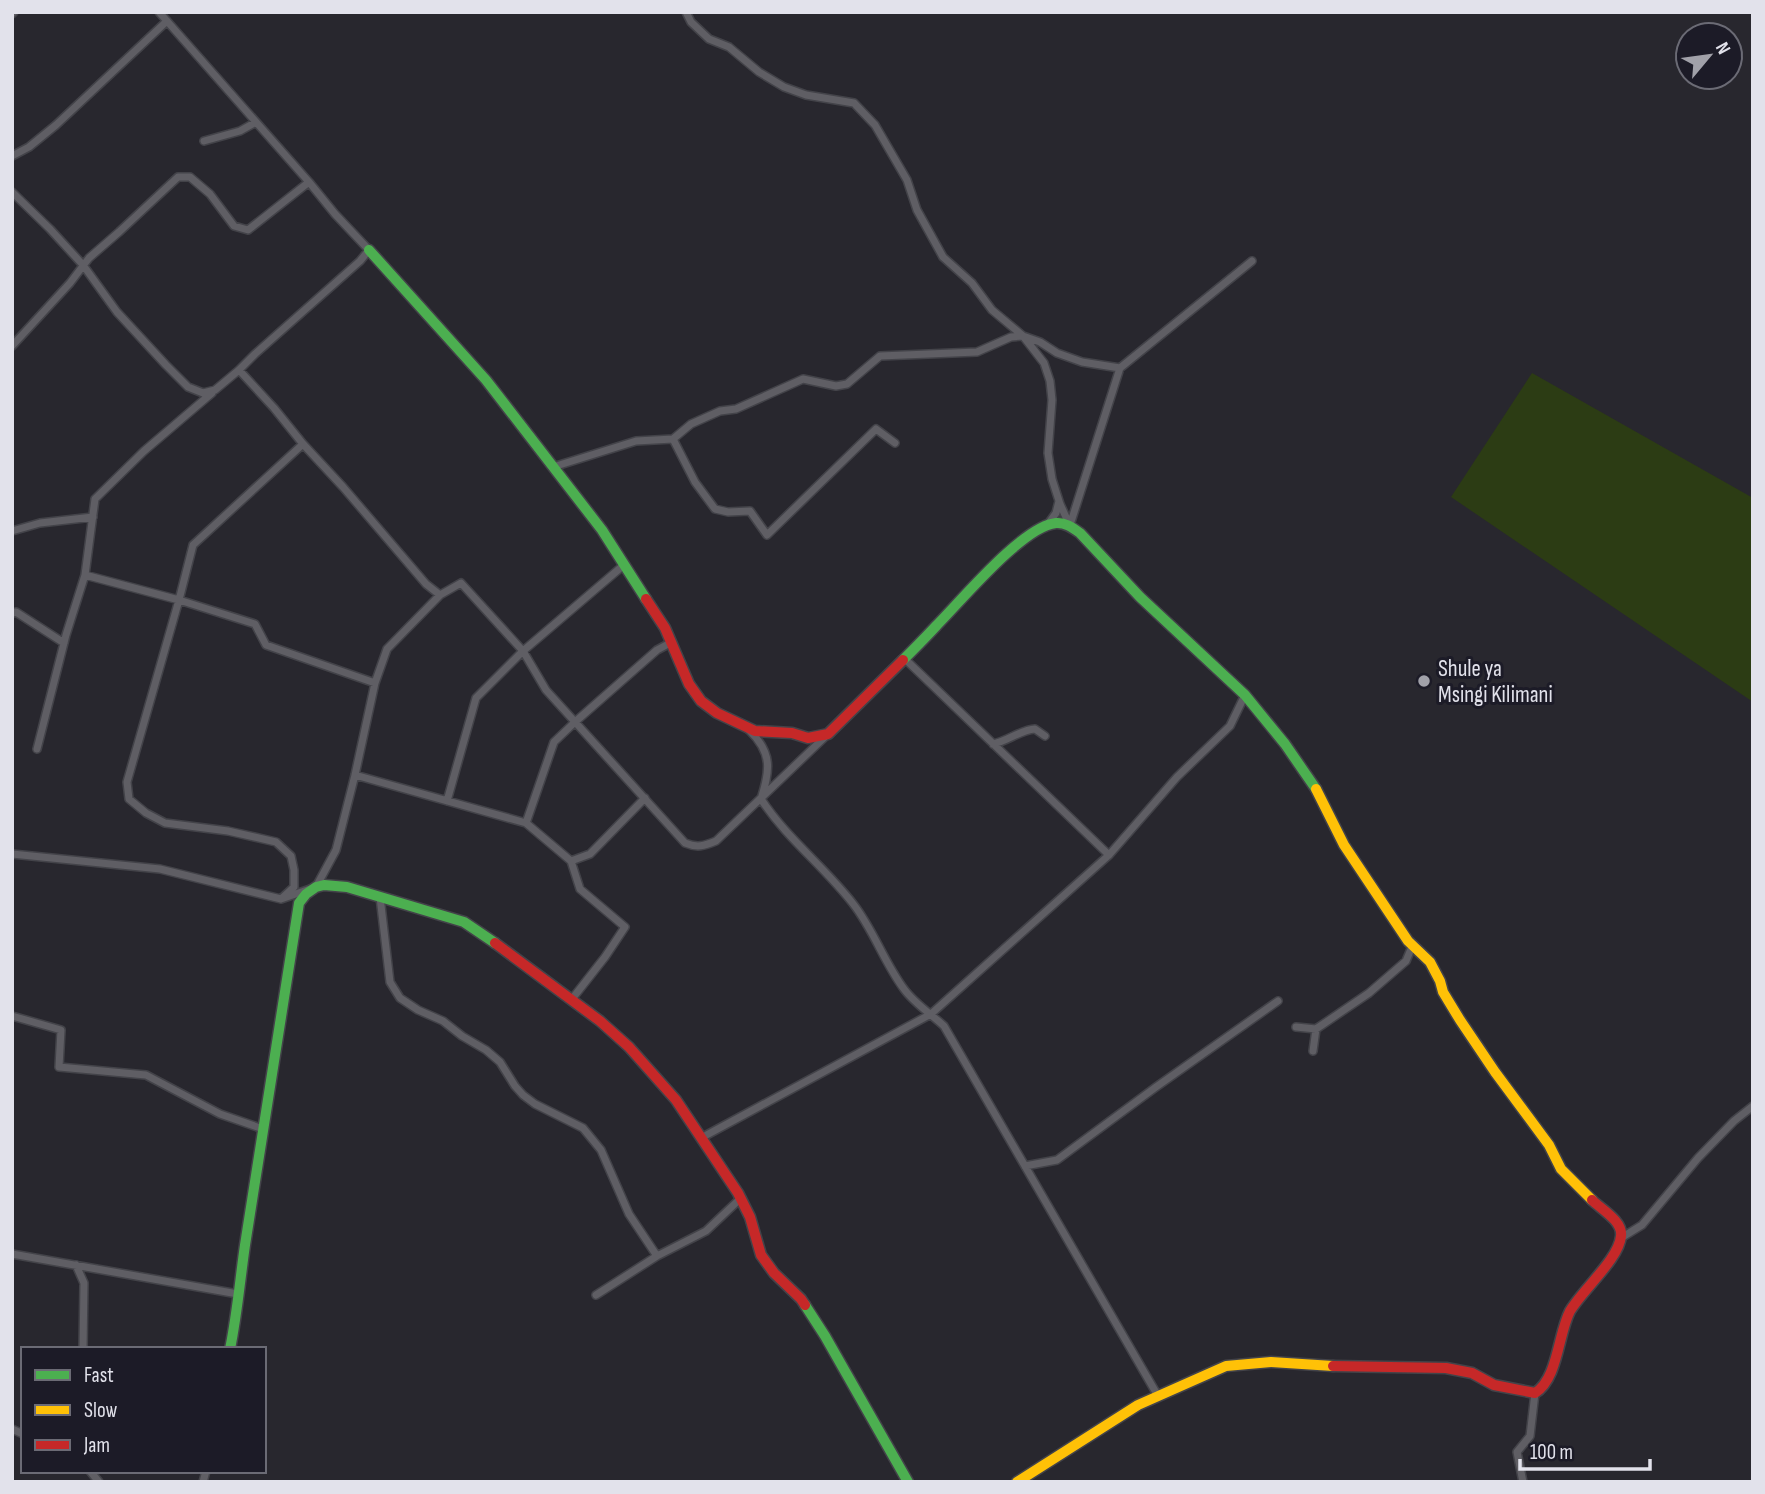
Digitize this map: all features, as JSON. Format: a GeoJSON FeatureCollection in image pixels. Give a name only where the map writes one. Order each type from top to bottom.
{"type":"FeatureCollection","features":[{"type":"Feature","properties":{"kind":"street"},"geometry":{"type":"LineString","coordinates":[[159,12],[335,214],[486,380],[602,530],[665,628],[689,684],[701,701],[717,713],[755,731],[792,733],[808,738],[828,734]]}},
{"type":"Feature","properties":{"kind":"street"},"geometry":{"type":"LineString","coordinates":[[686,12],[691,22],[709,39],[729,47],[759,72],[784,87],[806,95],[854,103],[875,125],[907,180],[917,211],[943,257],[972,283],[992,310],[1023,336],[1044,363],[1052,400],[1048,453],[1052,479],[1070,526]]}},
{"type":"Feature","properties":{"kind":"street"},"geometry":{"type":"LineString","coordinates":[[12,156],[29,147],[56,125],[167,21]]}},
{"type":"Feature","properties":{"kind":"street"},"geometry":{"type":"LineString","coordinates":[[204,141],[240,131],[256,122]]}},
{"type":"Feature","properties":{"kind":"street"},"geometry":{"type":"LineString","coordinates":[[12,346],[83,265],[178,177],[190,177],[210,194],[234,226],[248,230],[309,182]]}},
{"type":"Feature","properties":{"kind":"street"},"geometry":{"type":"LineString","coordinates":[[12,192],[83,265],[117,312],[188,387],[203,393],[215,390]]}},
{"type":"Feature","properties":{"kind":"street"},"geometry":{"type":"LineString","coordinates":[[37,749],[64,643],[85,575],[96,499],[144,452],[239,370],[369,250]]}},
{"type":"Feature","properties":{"kind":"street"},"geometry":{"type":"LineString","coordinates":[[1070,526],[1120,368],[1252,261]]}},
{"type":"Feature","properties":{"kind":"street"},"geometry":{"type":"LineString","coordinates":[[553,467],[636,441],[673,439],[691,424],[720,411],[736,409],[803,379],[836,386],[847,384],[880,356],[977,352],[1011,337],[1023,336],[1082,362],[1120,368]]}},
{"type":"Feature","properties":{"kind":"street"},"geometry":{"type":"LineString","coordinates":[[239,370],[426,584],[440,595]]}},
{"type":"Feature","properties":{"kind":"street"},"geometry":{"type":"LineString","coordinates":[[673,439],[695,482],[715,509],[728,512],[750,511],[766,536],[876,429],[895,443]]}},
{"type":"Feature","properties":{"kind":"street"},"geometry":{"type":"LineString","coordinates":[[281,899],[294,887],[294,870],[291,856],[276,842],[228,831],[165,823],[146,813],[130,799],[127,782],[193,545],[303,444]]}},
{"type":"Feature","properties":{"kind":"street"},"geometry":{"type":"LineString","coordinates":[[1048,524],[1059,501]]}},
{"type":"Feature","properties":{"kind":"street"},"geometry":{"type":"LineString","coordinates":[[12,531],[40,523],[93,517]]}},
{"type":"Feature","properties":{"kind":"street"},"geometry":{"type":"LineString","coordinates":[[230,1347],[299,903],[316,887],[336,849],[376,683],[387,649],[440,595],[461,583],[523,651],[546,690],[685,843],[694,847],[704,846],[716,841],[761,799],[905,659],[986,573],[1030,533],[1058,522],[1080,533],[1140,597],[1245,695],[1306,773],[1344,845],[1410,945],[1430,962],[1454,1011],[1494,1072],[1549,1145],[1561,1168],[1618,1224],[1621,1238],[1610,1260],[1570,1312],[1560,1333],[1558,1350],[1546,1382],[1543,1388],[1535,1393],[1494,1385],[1472,1373],[1446,1368],[1354,1367],[1271,1362],[1226,1366],[1138,1405],[1017,1482]]}},
{"type":"Feature","properties":{"kind":"street"},"geometry":{"type":"LineString","coordinates":[[447,801],[476,698],[523,651],[625,565]]}},
{"type":"Feature","properties":{"kind":"street"},"geometry":{"type":"LineString","coordinates":[[85,575],[255,624],[267,645],[376,683]]}},
{"type":"Feature","properties":{"kind":"street"},"geometry":{"type":"LineString","coordinates":[[12,613],[16,612],[64,643]]}},
{"type":"Feature","properties":{"kind":"street"},"geometry":{"type":"LineString","coordinates":[[526,823],[554,742],[657,650],[671,642]]}},
{"type":"Feature","properties":{"kind":"street"},"geometry":{"type":"LineString","coordinates":[[905,659],[1109,855]]}},
{"type":"Feature","properties":{"kind":"street"},"geometry":{"type":"LineString","coordinates":[[701,1138],[931,1014],[1109,855],[1177,777],[1230,726],[1245,695]]}},
{"type":"Feature","properties":{"kind":"street"},"geometry":{"type":"LineString","coordinates":[[745,727],[756,737],[769,765],[761,799]]}},
{"type":"Feature","properties":{"kind":"street"},"geometry":{"type":"LineString","coordinates":[[996,744],[1029,729],[1035,729],[1045,736]]}},
{"type":"Feature","properties":{"kind":"street"},"geometry":{"type":"LineString","coordinates":[[355,775],[526,823],[572,861],[580,889],[625,927],[572,999]]}},
{"type":"Feature","properties":{"kind":"street"},"geometry":{"type":"LineString","coordinates":[[572,861],[590,855],[645,799]]}},
{"type":"Feature","properties":{"kind":"street"},"geometry":{"type":"LineString","coordinates":[[761,799],[794,842],[830,876],[855,906],[906,992],[943,1026],[1158,1396]]}},
{"type":"Feature","properties":{"kind":"street"},"geometry":{"type":"LineString","coordinates":[[12,854],[160,869],[281,899],[324,885],[347,887],[472,926],[600,1021],[629,1047],[676,1100],[741,1198],[751,1217],[761,1255],[774,1273],[801,1299],[813,1317],[908,1482]]}},
{"type":"Feature","properties":{"kind":"street"},"geometry":{"type":"LineString","coordinates":[[380,897],[390,982],[400,998],[443,1021],[486,1050],[500,1062],[523,1095],[583,1128],[601,1150],[629,1214],[657,1256]]}},
{"type":"Feature","properties":{"kind":"street"},"geometry":{"type":"LineString","coordinates":[[1296,1027],[1316,1029],[1369,993],[1406,961],[1410,945]]}},
{"type":"Feature","properties":{"kind":"street"},"geometry":{"type":"LineString","coordinates":[[1025,1166],[1057,1160],[1278,1001]]}},
{"type":"Feature","properties":{"kind":"street"},"geometry":{"type":"LineString","coordinates":[[12,1016],[61,1030],[59,1067],[146,1075],[220,1114],[262,1129]]}},
{"type":"Feature","properties":{"kind":"street"},"geometry":{"type":"LineString","coordinates":[[1313,1051],[1316,1029]]}},
{"type":"Feature","properties":{"kind":"street"},"geometry":{"type":"LineString","coordinates":[[1621,1238],[1642,1225],[1698,1158],[1734,1121],[1753,1106]]}},
{"type":"Feature","properties":{"kind":"street"},"geometry":{"type":"LineString","coordinates":[[596,1295],[657,1256],[706,1231],[741,1198]]}},
{"type":"Feature","properties":{"kind":"street"},"geometry":{"type":"LineString","coordinates":[[12,1254],[238,1294]]}},
{"type":"Feature","properties":{"kind":"street"},"geometry":{"type":"LineString","coordinates":[[76,1265],[84,1283],[83,1347]]}},
{"type":"Feature","properties":{"kind":"street"},"geometry":{"type":"LineString","coordinates":[[1523,1482],[1517,1452],[1530,1436],[1535,1393]]}},
{"type":"Feature","properties":{"kind":"street"},"geometry":{"type":"LineString","coordinates":[[92,1473],[99,1482],[97,1473]]}},
{"type":"Feature","properties":{"kind":"green space"},"geometry":{"type":"Polygon","coordinates":[[[1532,373],[1753,498],[1753,702],[1451,497],[1532,373]]]}},
{"type":"Feature","properties":{"kind":"traffic: fast"},"geometry":{"type":"LineString","coordinates":[[369,250],[486,380],[602,530],[646,599]]}},
{"type":"Feature","properties":{"kind":"traffic: fast"},"geometry":{"type":"LineString","coordinates":[[903,660],[1010,550],[1042,527],[1056,523],[1066,524],[1080,533],[1140,597],[1245,695],[1285,744],[1316,789]]}},
{"type":"Feature","properties":{"kind":"traffic: fast"},"geometry":{"type":"LineString","coordinates":[[230,1347],[299,903],[316,887],[347,887],[464,922],[495,943]]}},
{"type":"Feature","properties":{"kind":"traffic: fast"},"geometry":{"type":"LineString","coordinates":[[805,1305],[908,1482]]}},
{"type":"Feature","properties":{"kind":"traffic: slow"},"geometry":{"type":"LineString","coordinates":[[1316,789],[1344,845],[1408,941],[1430,962],[1443,992],[1460,1020],[1549,1145],[1561,1169],[1592,1200]]}},
{"type":"Feature","properties":{"kind":"traffic: slow"},"geometry":{"type":"LineString","coordinates":[[1017,1482],[1138,1405],[1226,1366],[1271,1362],[1333,1366]]}},
{"type":"Feature","properties":{"kind":"traffic: jam"},"geometry":{"type":"LineString","coordinates":[[646,599],[665,628],[689,684],[701,701],[717,713],[755,731],[792,733],[808,738],[828,734],[903,660]]}},
{"type":"Feature","properties":{"kind":"traffic: jam"},"geometry":{"type":"LineString","coordinates":[[495,943],[600,1021],[629,1047],[676,1100],[738,1193],[750,1217],[761,1255],[774,1273],[805,1305]]}},
{"type":"Feature","properties":{"kind":"traffic: jam"},"geometry":{"type":"LineString","coordinates":[[1333,1366],[1446,1368],[1472,1373],[1494,1385],[1535,1393],[1543,1386],[1553,1367],[1570,1311],[1619,1245],[1619,1225],[1592,1200]]}},
{"type":"Feature","properties":{"kind":"place","name":"Shule ya Msingi Kilimani"},"geometry":{"type":"Point","coordinates":[1424,681]}}]}
